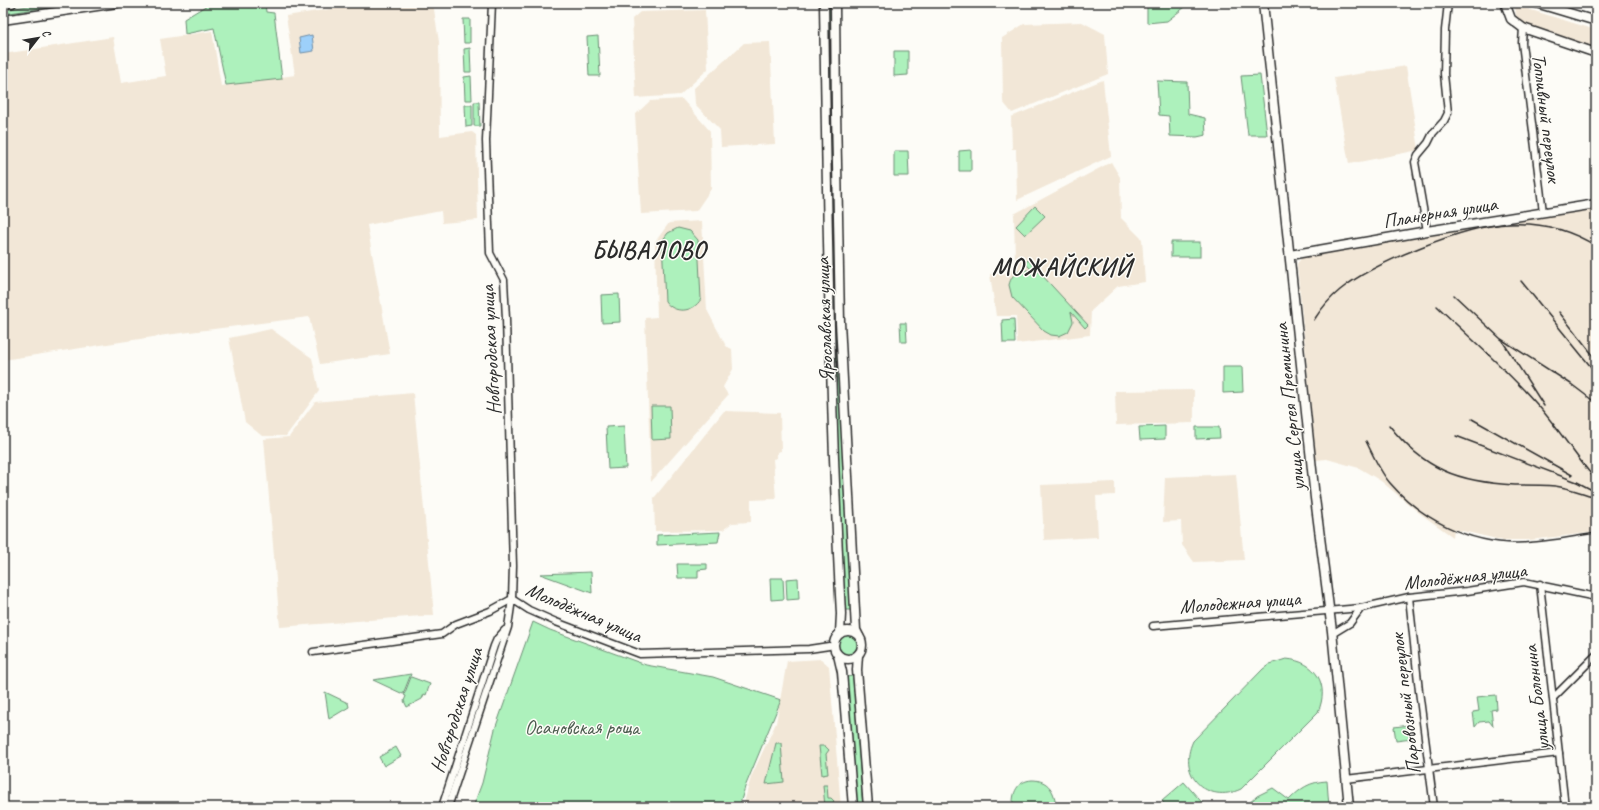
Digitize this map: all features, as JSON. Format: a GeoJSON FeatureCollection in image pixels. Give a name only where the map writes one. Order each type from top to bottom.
{"type":"FeatureCollection","features":[{"type":"Feature","properties":{"kind":"main road"},"geometry":{"type":"LineString","coordinates":[[3,4],[12,3]]}},
{"type":"Feature","properties":{"kind":"main road"},"geometry":{"type":"LineString","coordinates":[[3,20],[117,3]]}},
{"type":"Feature","properties":{"kind":"main road","name":"Ярославская улица"},"geometry":{"type":"LineString","coordinates":[[824,3],[832,430],[841,614],[840,633]]}},
{"type":"Feature","properties":{"kind":"main road","name":"Ярославская улица"},"geometry":{"type":"LineString","coordinates":[[835,3],[840,322],[856,630],[859,636]]}},
{"type":"Feature","properties":{"kind":"main road","name":"улица Сергея Преминина"},"geometry":{"type":"LineString","coordinates":[[1263,3],[1315,498],[1332,634],[1349,807]]}},
{"type":"Feature","properties":{"kind":"main road"},"geometry":{"type":"LineString","coordinates":[[1504,3],[1511,19],[1523,28],[1596,53]]}},
{"type":"Feature","properties":{"kind":"main road"},"geometry":{"type":"LineString","coordinates":[[1536,3],[1596,21]]}},
{"type":"Feature","properties":{"kind":"main road"},"geometry":{"type":"LineString","coordinates":[[825,57],[826,52],[830,50],[833,52],[835,58]]}},
{"type":"Feature","properties":{"kind":"main road","name":"Планерная улица"},"geometry":{"type":"LineString","coordinates":[[1290,255],[1596,204]]}},
{"type":"Feature","properties":{"kind":"main road"},"geometry":{"type":"LineString","coordinates":[[853,807],[842,672],[834,644],[840,633],[852,631],[859,636],[862,647],[858,655],[857,670],[868,807]]}},
{"type":"Feature","properties":{"kind":"main road"},"geometry":{"type":"LineString","coordinates":[[838,655],[846,659],[858,655]]}},
{"type":"Feature","properties":{"kind":"street","name":"Новгородская улица"},"geometry":{"type":"LineString","coordinates":[[448,807],[508,627],[512,599],[513,566],[504,280],[490,253],[486,141],[492,3]]}},
{"type":"Feature","properties":{"kind":"street"},"geometry":{"type":"LineString","coordinates":[[1427,231],[1415,162],[1418,155],[1428,143],[1433,133],[1444,121],[1448,113],[1444,74],[1448,3]]}},
{"type":"Feature","properties":{"kind":"street","name":"Топливный переулок"},"geometry":{"type":"LineString","coordinates":[[1523,28],[1522,43],[1543,212]]}},
{"type":"Feature","properties":{"kind":"street","name":"Молодёжная улица"},"geometry":{"type":"LineString","coordinates":[[1329,611],[1361,608],[1409,597],[1467,591],[1524,582],[1540,584],[1596,597]]}},
{"type":"Feature","properties":{"kind":"street","name":"улица Болонина"},"geometry":{"type":"LineString","coordinates":[[1540,584],[1565,807]]}},
{"type":"Feature","properties":{"kind":"street","name":"Паровозный переулок"},"geometry":{"type":"LineString","coordinates":[[1409,597],[1434,807]]}},
{"type":"Feature","properties":{"kind":"street","name":"Молодёжная улица"},"geometry":{"type":"LineString","coordinates":[[313,652],[442,634],[456,624],[490,611],[512,599],[529,610],[549,619],[640,654],[809,649],[829,646]]}},
{"type":"Feature","properties":{"kind":"street"},"geometry":{"type":"LineString","coordinates":[[1332,634],[1350,623],[1361,608]]}},
{"type":"Feature","properties":{"kind":"street","name":"Молодежная улица"},"geometry":{"type":"LineString","coordinates":[[1153,626],[1329,611]]}},
{"type":"Feature","properties":{"kind":"street","name":"Новгородская улица"},"geometry":{"type":"LineString","coordinates":[[442,807],[494,646],[497,639],[508,627]]}},
{"type":"Feature","properties":{"kind":"street"},"geometry":{"type":"LineString","coordinates":[[1553,698],[1596,655]]}},
{"type":"Feature","properties":{"kind":"street"},"geometry":{"type":"LineString","coordinates":[[1346,779],[1559,753]]}},
{"type":"Feature","properties":{"kind":"shaded area"},"geometry":{"type":"Polygon","coordinates":[[[368,3],[433,3],[439,42],[440,136],[472,132],[476,135],[478,220],[442,223],[441,211],[367,225],[390,354],[320,364],[309,317],[166,335],[3,360],[3,54],[113,37],[121,83],[166,76],[160,39],[212,31],[221,86],[295,75],[286,16],[368,3]]]}},
{"type":"Feature","properties":{"kind":"shaded area"},"geometry":{"type":"Polygon","coordinates":[[[1515,5],[1596,30],[1596,49],[1524,24],[1516,16],[1515,5]]]}},
{"type":"Feature","properties":{"kind":"shaded area"},"geometry":{"type":"Polygon","coordinates":[[[705,10],[708,69],[680,95],[636,98],[632,19],[640,12],[705,10]]]}},
{"type":"Feature","properties":{"kind":"shaded area"},"geometry":{"type":"Polygon","coordinates":[[[1082,22],[1105,34],[1108,74],[1012,113],[1003,102],[1002,38],[1024,24],[1082,22]]]}},
{"type":"Feature","properties":{"kind":"shaded area"},"geometry":{"type":"Polygon","coordinates":[[[770,42],[775,144],[721,147],[720,130],[695,104],[694,88],[744,43],[770,42]]]}},
{"type":"Feature","properties":{"kind":"shaded area"},"geometry":{"type":"Polygon","coordinates":[[[1406,66],[1419,150],[1349,164],[1334,78],[1406,66]]]}},
{"type":"Feature","properties":{"kind":"shaded area"},"geometry":{"type":"Polygon","coordinates":[[[1103,80],[1111,156],[1017,200],[1016,149],[1012,149],[1011,117],[1103,80]]]}},
{"type":"Feature","properties":{"kind":"shaded area"},"geometry":{"type":"Polygon","coordinates":[[[682,99],[710,131],[711,189],[696,211],[641,214],[635,115],[650,101],[682,99]]]}},
{"type":"Feature","properties":{"kind":"shaded area"},"geometry":{"type":"Polygon","coordinates":[[[1111,162],[1120,177],[1121,218],[1142,239],[1145,282],[1118,286],[1091,311],[1090,335],[1017,344],[1016,316],[996,316],[990,274],[1010,273],[1015,262],[1014,214],[1111,162]]]}},
{"type":"Feature","properties":{"kind":"shaded area"},"geometry":{"type":"Polygon","coordinates":[[[1596,209],[1596,532],[1530,540],[1501,540],[1454,529],[1453,537],[1418,512],[1381,481],[1359,468],[1327,459],[1316,460],[1297,264],[1302,257],[1462,228],[1596,209]]]}},
{"type":"Feature","properties":{"kind":"shaded area"},"geometry":{"type":"Polygon","coordinates":[[[702,221],[707,310],[726,346],[732,349],[733,369],[723,387],[728,395],[651,482],[645,318],[657,317],[655,242],[669,223],[702,221]]]}},
{"type":"Feature","properties":{"kind":"shaded area"},"geometry":{"type":"Polygon","coordinates":[[[271,329],[312,358],[319,391],[286,436],[262,436],[245,422],[229,338],[271,329]]]}},
{"type":"Feature","properties":{"kind":"shaded area"},"geometry":{"type":"Polygon","coordinates":[[[1194,390],[1194,423],[1116,425],[1115,391],[1194,390]]]}},
{"type":"Feature","properties":{"kind":"shaded area"},"geometry":{"type":"Polygon","coordinates":[[[413,393],[434,615],[280,627],[264,439],[289,437],[315,402],[413,393]]]}},
{"type":"Feature","properties":{"kind":"shaded area"},"geometry":{"type":"Polygon","coordinates":[[[724,411],[780,413],[781,451],[777,452],[777,458],[773,459],[776,499],[751,500],[751,522],[732,523],[723,530],[655,531],[654,498],[724,411]]]}},
{"type":"Feature","properties":{"kind":"shaded area"},"geometry":{"type":"Polygon","coordinates":[[[1236,474],[1244,560],[1194,562],[1182,545],[1181,521],[1163,522],[1165,477],[1236,474]]]}},
{"type":"Feature","properties":{"kind":"shaded area"},"geometry":{"type":"Polygon","coordinates":[[[1115,482],[1115,495],[1096,496],[1098,537],[1044,540],[1041,485],[1115,482]]]}},
{"type":"Feature","properties":{"kind":"shaded area"},"geometry":{"type":"Polygon","coordinates":[[[821,659],[829,666],[841,807],[743,807],[751,777],[776,723],[787,661],[821,659]]]}},
{"type":"Feature","properties":{"kind":"green space"},"geometry":{"type":"Polygon","coordinates":[[[47,3],[75,3],[3,14],[3,10],[47,3]]]}},
{"type":"Feature","properties":{"kind":"green space"},"geometry":{"type":"Polygon","coordinates":[[[265,3],[266,12],[274,13],[282,79],[226,85],[214,28],[185,34],[184,19],[209,4],[265,3]]]}},
{"type":"Feature","properties":{"kind":"green space"},"geometry":{"type":"Polygon","coordinates":[[[827,3],[832,3],[832,47],[828,47],[827,3]]]}},
{"type":"Feature","properties":{"kind":"green space"},"geometry":{"type":"Polygon","coordinates":[[[1147,3],[1185,3],[1185,7],[1167,21],[1147,23],[1147,3]]]}},
{"type":"Feature","properties":{"kind":"green space"},"geometry":{"type":"Polygon","coordinates":[[[463,19],[470,19],[470,43],[464,43],[463,19]]]}},
{"type":"Feature","properties":{"kind":"green space"},"geometry":{"type":"Polygon","coordinates":[[[598,36],[600,76],[589,76],[587,37],[598,36]]]}},
{"type":"Feature","properties":{"kind":"green space"},"geometry":{"type":"Polygon","coordinates":[[[470,48],[471,72],[465,72],[464,49],[470,48]]]}},
{"type":"Feature","properties":{"kind":"green space"},"geometry":{"type":"Polygon","coordinates":[[[894,51],[908,51],[908,75],[894,76],[894,51]]]}},
{"type":"Feature","properties":{"kind":"green space"},"geometry":{"type":"Polygon","coordinates":[[[830,54],[832,55],[833,108],[828,108],[830,54]]]}},
{"type":"Feature","properties":{"kind":"green space"},"geometry":{"type":"Polygon","coordinates":[[[1260,75],[1267,135],[1248,135],[1241,76],[1260,75]]]}},
{"type":"Feature","properties":{"kind":"green space"},"geometry":{"type":"Polygon","coordinates":[[[471,76],[472,100],[465,100],[464,77],[471,76]]]}},
{"type":"Feature","properties":{"kind":"green space"},"geometry":{"type":"Polygon","coordinates":[[[1157,81],[1187,82],[1188,114],[1205,118],[1206,135],[1197,137],[1170,136],[1169,116],[1159,115],[1157,81]]]}},
{"type":"Feature","properties":{"kind":"green space"},"geometry":{"type":"Polygon","coordinates":[[[474,102],[479,102],[480,126],[474,126],[474,102]]]}},
{"type":"Feature","properties":{"kind":"green space"},"geometry":{"type":"Polygon","coordinates":[[[465,105],[472,105],[472,126],[466,127],[465,105]]]}},
{"type":"Feature","properties":{"kind":"green space"},"geometry":{"type":"Polygon","coordinates":[[[829,116],[833,116],[834,241],[829,241],[829,116]]]}},
{"type":"Feature","properties":{"kind":"green space"},"geometry":{"type":"Polygon","coordinates":[[[971,150],[971,171],[959,171],[959,151],[971,150]]]}},
{"type":"Feature","properties":{"kind":"green space"},"geometry":{"type":"Polygon","coordinates":[[[894,151],[908,151],[909,176],[894,176],[894,151]]]}},
{"type":"Feature","properties":{"kind":"green space"},"geometry":{"type":"Polygon","coordinates":[[[1035,206],[1045,216],[1025,235],[1016,226],[1035,206]]]}},
{"type":"Feature","properties":{"kind":"green space"},"geometry":{"type":"Polygon","coordinates":[[[678,228],[690,231],[698,240],[701,299],[698,304],[683,310],[673,308],[665,301],[662,241],[668,233],[678,228]]]}},
{"type":"Feature","properties":{"kind":"green space"},"geometry":{"type":"Polygon","coordinates":[[[1171,242],[1200,242],[1200,257],[1171,257],[1171,242]]]}},
{"type":"Feature","properties":{"kind":"green space"},"geometry":{"type":"Polygon","coordinates":[[[829,246],[834,246],[837,362],[833,362],[829,246]]]}},
{"type":"Feature","properties":{"kind":"green space"},"geometry":{"type":"Polygon","coordinates":[[[1028,260],[1088,325],[1085,328],[1071,312],[1073,322],[1068,332],[1059,336],[1051,335],[1044,331],[1012,297],[1009,285],[1012,277],[1021,271],[1033,271],[1025,263],[1028,260]]]}},
{"type":"Feature","properties":{"kind":"green space"},"geometry":{"type":"Polygon","coordinates":[[[619,294],[620,322],[602,323],[601,295],[619,294]]]}},
{"type":"Feature","properties":{"kind":"green space"},"geometry":{"type":"Polygon","coordinates":[[[1014,319],[1015,343],[1003,343],[1002,320],[1014,319]]]}},
{"type":"Feature","properties":{"kind":"green space"},"geometry":{"type":"Polygon","coordinates":[[[900,323],[906,323],[907,342],[901,342],[900,323]]]}},
{"type":"Feature","properties":{"kind":"green space"},"geometry":{"type":"Polygon","coordinates":[[[834,367],[838,367],[851,610],[843,610],[834,367]]]}},
{"type":"Feature","properties":{"kind":"green space"},"geometry":{"type":"Polygon","coordinates":[[[1223,367],[1242,367],[1243,392],[1223,393],[1223,367]]]}},
{"type":"Feature","properties":{"kind":"green space"},"geometry":{"type":"Polygon","coordinates":[[[651,406],[670,406],[671,439],[652,440],[651,406]]]}},
{"type":"Feature","properties":{"kind":"green space"},"geometry":{"type":"Polygon","coordinates":[[[624,426],[626,468],[608,469],[606,427],[624,426]]]}},
{"type":"Feature","properties":{"kind":"green space"},"geometry":{"type":"Polygon","coordinates":[[[1165,426],[1165,439],[1140,440],[1139,427],[1165,426]]]}},
{"type":"Feature","properties":{"kind":"green space"},"geometry":{"type":"Polygon","coordinates":[[[1196,427],[1219,427],[1220,438],[1196,439],[1196,427]]]}},
{"type":"Feature","properties":{"kind":"green space"},"geometry":{"type":"Polygon","coordinates":[[[720,532],[718,542],[657,545],[657,535],[720,532]]]}},
{"type":"Feature","properties":{"kind":"green space"},"geometry":{"type":"Polygon","coordinates":[[[677,564],[707,564],[707,569],[698,570],[698,578],[678,578],[677,564]]]}},
{"type":"Feature","properties":{"kind":"green space"},"geometry":{"type":"Polygon","coordinates":[[[591,572],[592,593],[540,574],[591,572]]]}},
{"type":"Feature","properties":{"kind":"green space"},"geometry":{"type":"Polygon","coordinates":[[[770,578],[783,578],[784,599],[771,600],[770,578]]]}},
{"type":"Feature","properties":{"kind":"green space"},"geometry":{"type":"Polygon","coordinates":[[[798,578],[799,599],[787,600],[786,579],[798,578]]]}},
{"type":"Feature","properties":{"kind":"green space","name":"Осановская роща"},"geometry":{"type":"Polygon","coordinates":[[[533,622],[550,630],[646,665],[713,677],[781,700],[745,787],[739,807],[473,807],[482,783],[495,729],[533,622]]]}},
{"type":"Feature","properties":{"kind":"green space"},"geometry":{"type":"Polygon","coordinates":[[[848,633],[852,634],[858,640],[858,648],[852,654],[848,655],[844,654],[838,648],[837,644],[838,640],[844,634],[848,633]]]}},
{"type":"Feature","properties":{"kind":"green space"},"geometry":{"type":"Polygon","coordinates":[[[1286,659],[1305,664],[1318,676],[1322,693],[1318,712],[1241,789],[1229,793],[1217,793],[1207,790],[1198,784],[1192,775],[1189,765],[1189,753],[1193,741],[1263,669],[1270,664],[1286,659]]]}},
{"type":"Feature","properties":{"kind":"green space"},"geometry":{"type":"Polygon","coordinates":[[[411,674],[403,694],[373,680],[411,674]]]}},
{"type":"Feature","properties":{"kind":"green space"},"geometry":{"type":"Polygon","coordinates":[[[853,676],[863,807],[856,807],[846,677],[853,676]]]}},
{"type":"Feature","properties":{"kind":"green space"},"geometry":{"type":"Polygon","coordinates":[[[411,677],[430,684],[426,695],[424,694],[422,699],[407,707],[404,701],[406,696],[404,695],[411,677]]]}},
{"type":"Feature","properties":{"kind":"green space"},"geometry":{"type":"Polygon","coordinates":[[[325,692],[348,703],[349,707],[329,719],[325,692]]]}},
{"type":"Feature","properties":{"kind":"green space"},"geometry":{"type":"Polygon","coordinates":[[[1496,695],[1497,709],[1491,710],[1493,726],[1489,721],[1479,722],[1475,727],[1473,712],[1479,711],[1477,697],[1496,695]]]}},
{"type":"Feature","properties":{"kind":"green space"},"geometry":{"type":"Polygon","coordinates":[[[1410,725],[1412,739],[1396,741],[1394,727],[1410,725]]]}},
{"type":"Feature","properties":{"kind":"green space"},"geometry":{"type":"Polygon","coordinates":[[[776,743],[781,743],[784,782],[766,784],[776,743]]]}},
{"type":"Feature","properties":{"kind":"green space"},"geometry":{"type":"Polygon","coordinates":[[[819,746],[825,746],[829,750],[826,754],[828,774],[822,775],[819,746]]]}},
{"type":"Feature","properties":{"kind":"green space"},"geometry":{"type":"Polygon","coordinates":[[[396,747],[401,756],[384,766],[379,757],[396,747]]]}},
{"type":"Feature","properties":{"kind":"green space"},"geometry":{"type":"Polygon","coordinates":[[[1032,780],[1043,782],[1050,788],[1054,796],[1056,807],[1013,807],[1013,797],[1016,789],[1019,785],[1032,780]]]}},
{"type":"Feature","properties":{"kind":"green space"},"geometry":{"type":"Polygon","coordinates":[[[1327,781],[1329,807],[1245,807],[1257,796],[1273,788],[1289,800],[1297,792],[1310,784],[1327,781]]]}},
{"type":"Feature","properties":{"kind":"green space"},"geometry":{"type":"Polygon","coordinates":[[[1184,782],[1206,807],[1168,807],[1162,801],[1184,782]]]}},
{"type":"Feature","properties":{"kind":"green space"},"geometry":{"type":"Polygon","coordinates":[[[823,785],[827,785],[828,798],[831,798],[834,801],[830,807],[825,807],[823,785]]]}},
{"type":"Feature","properties":{"kind":"water"},"geometry":{"type":"Polygon","coordinates":[[[312,35],[314,51],[301,53],[299,38],[312,35]]]}},
{"type":"Feature","properties":{"kind":"railway"},"geometry":{"type":"LineString","coordinates":[[1314,320],[1322,308],[1340,290],[1374,268],[1421,247],[1469,231],[1491,226],[1532,224],[1565,231],[1596,246]]}},
{"type":"Feature","properties":{"kind":"railway"},"geometry":{"type":"LineString","coordinates":[[1521,281],[1596,373]]}},
{"type":"Feature","properties":{"kind":"railway"},"geometry":{"type":"LineString","coordinates":[[1454,295],[1501,339],[1571,384],[1596,403]]}},
{"type":"Feature","properties":{"kind":"railway"},"geometry":{"type":"LineString","coordinates":[[1437,306],[1524,389],[1551,421],[1596,480]]}},
{"type":"Feature","properties":{"kind":"railway"},"geometry":{"type":"LineString","coordinates":[[1559,312],[1596,359]]}},
{"type":"Feature","properties":{"kind":"railway"},"geometry":{"type":"LineString","coordinates":[[1503,342],[1544,406]]}},
{"type":"Feature","properties":{"kind":"railway"},"geometry":{"type":"LineString","coordinates":[[1472,419],[1572,475]]}},
{"type":"Feature","properties":{"kind":"railway"},"geometry":{"type":"LineString","coordinates":[[1389,425],[1402,440],[1429,463],[1460,477],[1477,481],[1515,485],[1555,486],[1596,497]]}},
{"type":"Feature","properties":{"kind":"railway"},"geometry":{"type":"LineString","coordinates":[[1456,436],[1577,482],[1596,492]]}},
{"type":"Feature","properties":{"kind":"railway"},"geometry":{"type":"LineString","coordinates":[[1366,441],[1383,474],[1403,496],[1432,518],[1464,534],[1499,542],[1527,543],[1596,533]]}},
{"type":"Feature","properties":{"kind":"district","name":"БЫВАЛОВО"},"geometry":{"type":"Point","coordinates":[649,250]}},
{"type":"Feature","properties":{"kind":"district","name":"МОЖАЙСКИЙ"},"geometry":{"type":"Point","coordinates":[1062,267]}}]}
